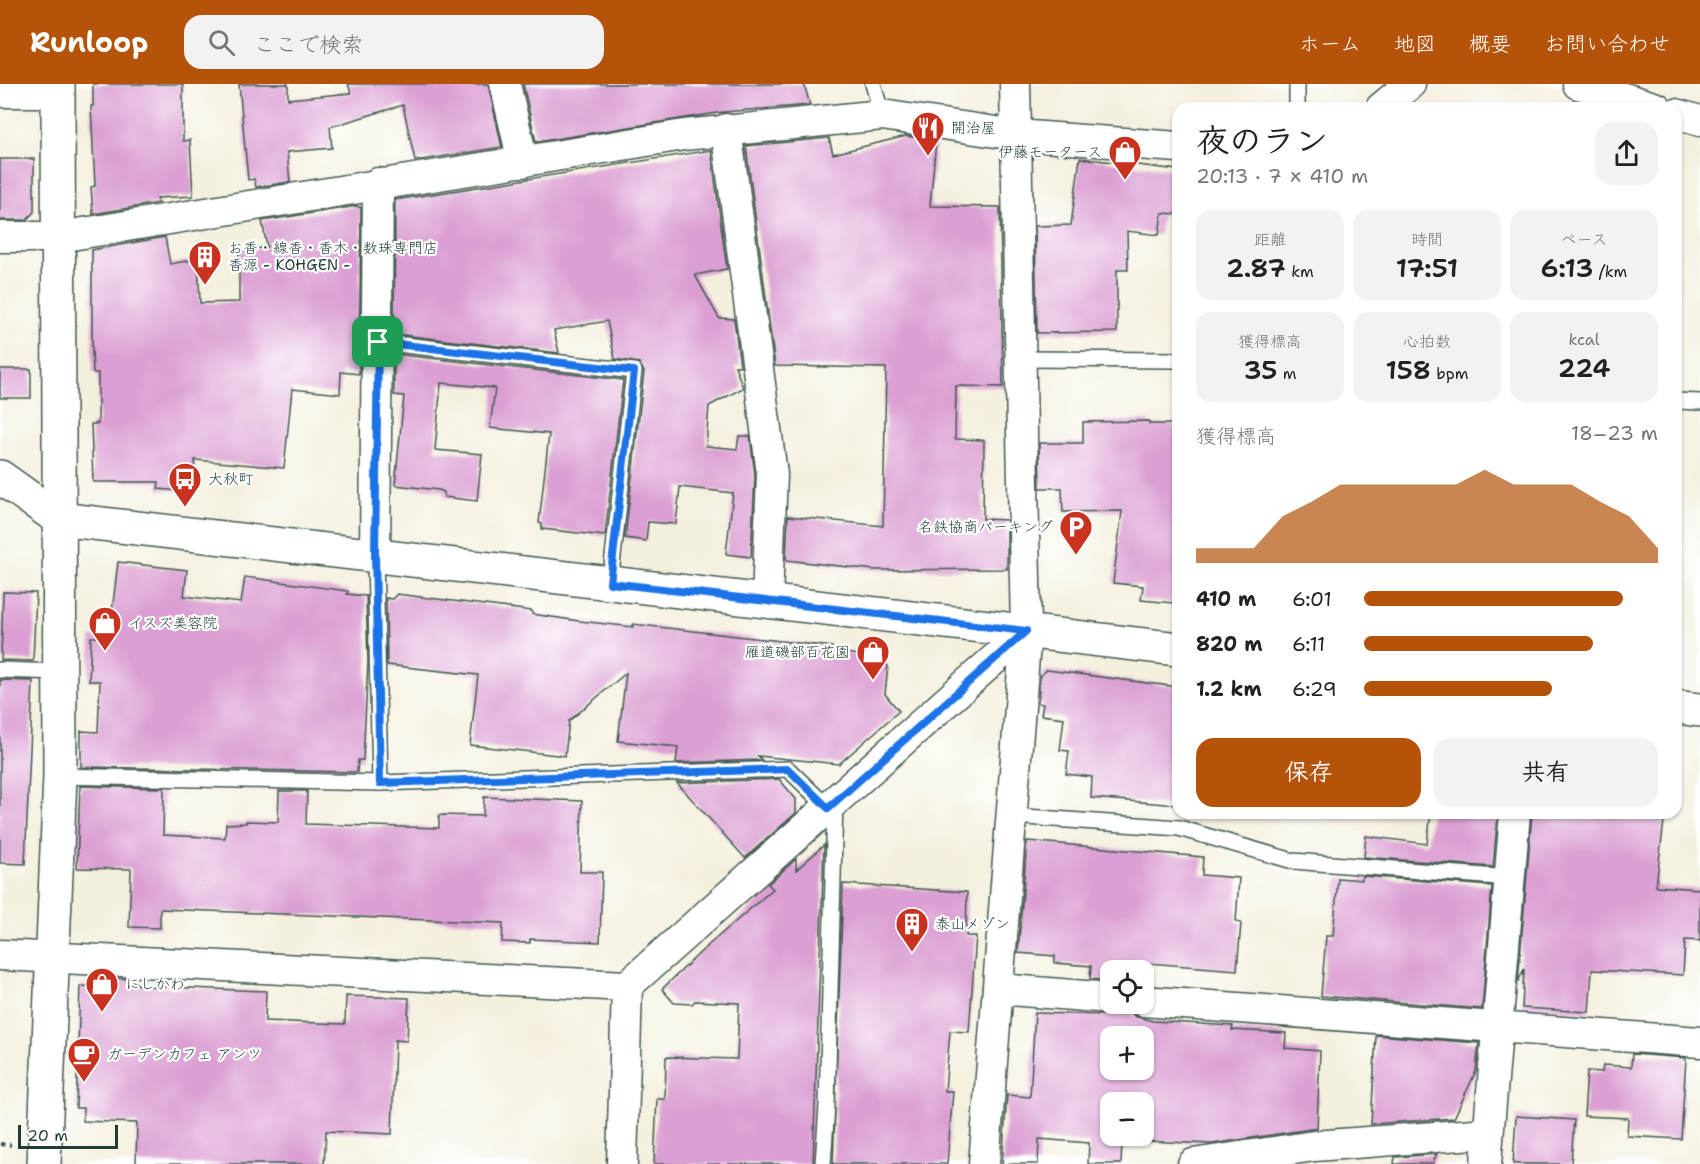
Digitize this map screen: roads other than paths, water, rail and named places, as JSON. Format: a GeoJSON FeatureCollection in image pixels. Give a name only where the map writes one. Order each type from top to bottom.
{"type":"FeatureCollection","features":[{"type":"Feature","properties":{"kind":"street"},"geometry":{"type":"LineString","coordinates":[[505,84],[523,162]]}},
{"type":"Feature","properties":{"kind":"street"},"geometry":{"type":"LineString","coordinates":[[984,1164],[1026,631],[1015,84]]}},
{"type":"Feature","properties":{"kind":"street"},"geometry":{"type":"LineString","coordinates":[[1388,102],[1410,84]]}},
{"type":"Feature","properties":{"kind":"street"},"geometry":{"type":"LineString","coordinates":[[0,92],[58,88],[60,776],[44,1164]]}},
{"type":"Feature","properties":{"kind":"street"},"geometry":{"type":"LineString","coordinates":[[1582,90],[1632,102]]}},
{"type":"Feature","properties":{"kind":"street"},"geometry":{"type":"LineString","coordinates":[[0,237],[59,237],[378,183],[726,129],[882,116],[1016,135],[1172,147]]}},
{"type":"Feature","properties":{"kind":"street"},"geometry":{"type":"LineString","coordinates":[[1682,116],[1700,121]]}},
{"type":"Feature","properties":{"kind":"street"},"geometry":{"type":"LineString","coordinates":[[726,129],[772,474],[767,601]]}},
{"type":"Feature","properties":{"kind":"street"},"geometry":{"type":"LineString","coordinates":[[375,555],[378,183]]}},
{"type":"Feature","properties":{"kind":"street"},"geometry":{"type":"LineString","coordinates":[[0,477],[59,519],[1172,648]]}},
{"type":"Feature","properties":{"kind":"street"},"geometry":{"type":"LineString","coordinates":[[0,955],[627,986],[1026,631]]}},
{"type":"Feature","properties":{"kind":"street"},"geometry":{"type":"LineString","coordinates":[[1682,708],[1700,710]]}},
{"type":"Feature","properties":{"kind":"street"},"geometry":{"type":"LineString","coordinates":[[1486,1164],[1515,819]]}},
{"type":"Feature","properties":{"kind":"street"},"geometry":{"type":"LineString","coordinates":[[621,1164],[627,986]]}},
{"type":"Feature","properties":{"kind":"street"},"geometry":{"type":"LineString","coordinates":[[998,990],[1100,997]]}},
{"type":"Feature","properties":{"kind":"street"},"geometry":{"type":"LineString","coordinates":[[1154,1002],[1700,1042]]}},
{"type":"Feature","properties":{"kind":"street"},"geometry":{"type":"LineString","coordinates":[[1193,1164],[1314,1146],[1488,1133]]}},
{"type":"Feature","properties":{"kind":"lane"},"geometry":{"type":"LineString","coordinates":[[873,84],[882,116]]}},
{"type":"Feature","properties":{"kind":"lane"},"geometry":{"type":"LineString","coordinates":[[1297,84],[1297,102]]}},
{"type":"Feature","properties":{"kind":"lane"},"geometry":{"type":"LineString","coordinates":[[378,342],[634,371],[610,583]]}},
{"type":"Feature","properties":{"kind":"lane"},"geometry":{"type":"LineString","coordinates":[[1022,358],[1172,360]]}},
{"type":"Feature","properties":{"kind":"lane"},"geometry":{"type":"LineString","coordinates":[[1682,400],[1700,402]]}},
{"type":"Feature","properties":{"kind":"lane"},"geometry":{"type":"LineString","coordinates":[[375,555],[380,783]]}},
{"type":"Feature","properties":{"kind":"lane"},"geometry":{"type":"LineString","coordinates":[[0,670],[59,672]]}},
{"type":"Feature","properties":{"kind":"lane"},"geometry":{"type":"LineString","coordinates":[[60,776],[380,783],[788,769],[832,805],[828,1106],[823,1164]]}},
{"type":"Feature","properties":{"kind":"lane"},"geometry":{"type":"LineString","coordinates":[[1012,816],[1179,828],[1293,861],[1510,878]]}},
{"type":"Feature","properties":{"kind":"place","name":"開治屋"},"geometry":{"type":"Point","coordinates":[928,157]}},
{"type":"Feature","properties":{"kind":"place","name":"伊藤モータース"},"geometry":{"type":"Point","coordinates":[1125,181]}},
{"type":"Feature","properties":{"kind":"place","name":"お香・線香・香木・数珠専門店 香源 - KOHGEN -"},"geometry":{"type":"Point","coordinates":[205,286]}},
{"type":"Feature","properties":{"kind":"place","name":"大秋町"},"geometry":{"type":"Point","coordinates":[185,508]}},
{"type":"Feature","properties":{"kind":"place","name":"名鉄協商パーキング"},"geometry":{"type":"Point","coordinates":[1076,556]}},
{"type":"Feature","properties":{"kind":"place","name":"イスズ美容院"},"geometry":{"type":"Point","coordinates":[105,652]}},
{"type":"Feature","properties":{"kind":"place","name":"雁道磯部百花園"},"geometry":{"type":"Point","coordinates":[873,681]}},
{"type":"Feature","properties":{"kind":"place","name":"泰山メゾン"},"geometry":{"type":"Point","coordinates":[912,953]}},
{"type":"Feature","properties":{"kind":"place","name":"にしかわ"},"geometry":{"type":"Point","coordinates":[102,1013]}},
{"type":"Feature","properties":{"kind":"place","name":"ガーデンカフェ アンツ"},"geometry":{"type":"Point","coordinates":[84,1083]}}]}
